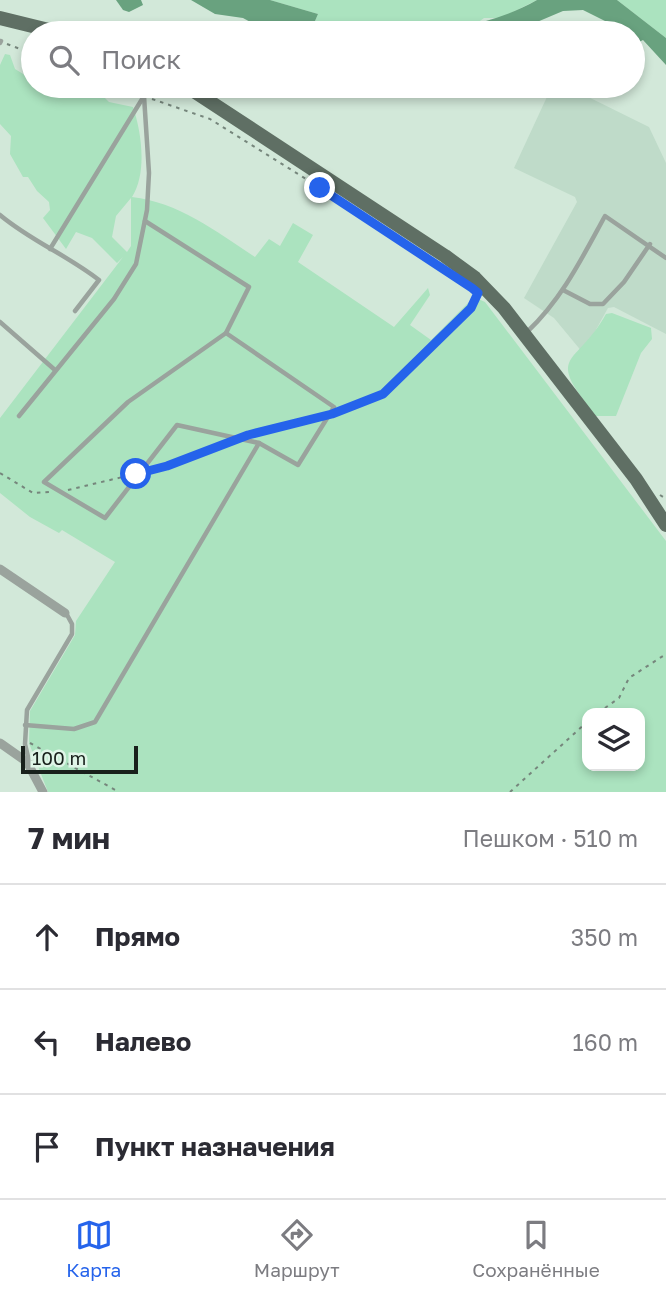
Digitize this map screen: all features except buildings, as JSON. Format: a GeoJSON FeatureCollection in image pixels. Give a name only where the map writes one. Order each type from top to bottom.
{"type":"FeatureCollection","features":[{"type":"Feature","properties":{"kind":"main road"},"geometry":{"type":"LineString","coordinates":[[0,18],[21,23]]}},
{"type":"Feature","properties":{"kind":"main road"},"geometry":{"type":"LineString","coordinates":[[207,98],[468,272],[504,308],[636,479],[666,525]]}},
{"type":"Feature","properties":{"kind":"street"},"geometry":{"type":"LineString","coordinates":[[0,569],[65,613]]}},
{"type":"Feature","properties":{"kind":"street"},"geometry":{"type":"LineString","coordinates":[[1,744],[30,764],[43,792]]}},
{"type":"Feature","properties":{"kind":"lane"},"geometry":{"type":"LineString","coordinates":[[50,249],[143,98]]}},
{"type":"Feature","properties":{"kind":"lane"},"geometry":{"type":"LineString","coordinates":[[19,416],[127,281],[136,264],[145,221],[149,173],[144,98]]}},
{"type":"Feature","properties":{"kind":"lane"},"geometry":{"type":"LineString","coordinates":[[0,215],[27,237],[99,280],[75,311]]}},
{"type":"Feature","properties":{"kind":"lane"},"geometry":{"type":"LineString","coordinates":[[524,335],[547,313],[563,290],[605,216],[650,244],[653,250],[666,258]]}},
{"type":"Feature","properties":{"kind":"lane"},"geometry":{"type":"LineString","coordinates":[[145,221],[249,287],[226,332],[128,402],[44,482],[105,518],[177,425],[259,443],[298,465],[334,407],[226,332]]}},
{"type":"Feature","properties":{"kind":"lane"},"geometry":{"type":"LineString","coordinates":[[563,290],[590,304],[603,304],[624,282],[650,244]]}},
{"type":"Feature","properties":{"kind":"lane"},"geometry":{"type":"LineString","coordinates":[[0,322],[55,370]]}},
{"type":"Feature","properties":{"kind":"lane"},"geometry":{"type":"LineString","coordinates":[[25,725],[74,729],[95,722],[259,443]]}},
{"type":"Feature","properties":{"kind":"lane"},"geometry":{"type":"LineString","coordinates":[[30,764],[25,725],[29,704],[72,634],[71,620],[65,613]]}},
{"type":"Feature","properties":{"kind":"path"},"geometry":{"type":"LineString","coordinates":[[0,42],[21,50]]}},
{"type":"Feature","properties":{"kind":"path"},"geometry":{"type":"LineString","coordinates":[[150,98],[210,120],[327,192]]}},
{"type":"Feature","properties":{"kind":"path"},"geometry":{"type":"LineString","coordinates":[[332,414],[390,389],[468,313],[478,293]]}},
{"type":"Feature","properties":{"kind":"path"},"geometry":{"type":"LineString","coordinates":[[241,437],[323,416]]}},
{"type":"Feature","properties":{"kind":"path"},"geometry":{"type":"LineString","coordinates":[[148,471],[234,439]]}},
{"type":"Feature","properties":{"kind":"path"},"geometry":{"type":"LineString","coordinates":[[0,473],[33,493],[52,491]]}},
{"type":"Feature","properties":{"kind":"path"},"geometry":{"type":"LineString","coordinates":[[62,490],[82,489],[136,474]]}},
{"type":"Feature","properties":{"kind":"path"},"geometry":{"type":"LineString","coordinates":[[605,708],[619,698],[629,678],[666,654]]}},
{"type":"Feature","properties":{"kind":"path"},"geometry":{"type":"LineString","coordinates":[[510,792],[582,727]]}},
{"type":"Feature","properties":{"kind":"path"},"geometry":{"type":"LineString","coordinates":[[26,744],[33,743],[119,792]]}},
{"type":"Feature","properties":{"kind":"shaded area"},"geometry":{"type":"Polygon","coordinates":[[[116,0],[141,0],[143,5],[129,12],[123,10],[116,0]]]}},
{"type":"Feature","properties":{"kind":"shaded area"},"geometry":{"type":"Polygon","coordinates":[[[191,0],[270,0],[318,14],[315,21],[248,21],[215,14],[191,0]]]}},
{"type":"Feature","properties":{"kind":"shaded area"},"geometry":{"type":"Polygon","coordinates":[[[270,0],[537,0],[501,18],[484,18],[480,21],[315,21],[318,14],[270,0]]]}},
{"type":"Feature","properties":{"kind":"shaded area"},"geometry":{"type":"Polygon","coordinates":[[[537,0],[617,0],[644,21],[605,21],[583,10],[563,11],[539,21],[487,21],[537,0]]]}},
{"type":"Feature","properties":{"kind":"shaded area"},"geometry":{"type":"Polygon","coordinates":[[[617,0],[666,0],[666,38],[617,0]]]}},
{"type":"Feature","properties":{"kind":"shaded area"},"geometry":{"type":"Polygon","coordinates":[[[645,22],[666,38],[666,65],[645,42],[645,22]]]}},
{"type":"Feature","properties":{"kind":"shaded area"},"geometry":{"type":"Polygon","coordinates":[[[5,54],[10,55],[15,69],[21,73],[21,98],[105,98],[109,102],[133,107],[142,153],[140,177],[132,197],[149,200],[181,212],[212,228],[255,257],[269,239],[280,246],[293,223],[313,235],[298,262],[394,327],[428,288],[430,295],[410,325],[431,340],[474,297],[485,302],[666,541],[666,792],[48,792],[29,743],[30,711],[75,635],[76,621],[115,562],[62,530],[59,533],[30,517],[0,493],[0,418],[123,257],[117,263],[92,238],[76,232],[66,249],[43,218],[50,210],[49,202],[37,191],[28,177],[23,177],[10,154],[11,136],[0,124],[0,65],[5,54]],[[131,198],[116,216],[112,237],[127,252],[131,246],[131,198]]]}},
{"type":"Feature","properties":{"kind":"shaded area"},"geometry":{"type":"Polygon","coordinates":[[[546,98],[590,98],[649,127],[666,163],[666,334],[614,307],[608,308],[583,353],[554,318],[524,298],[577,202],[575,197],[514,168],[546,98]]]}},
{"type":"Feature","properties":{"kind":"shaded area"},"geometry":{"type":"Polygon","coordinates":[[[612,313],[651,328],[652,339],[641,353],[616,416],[596,416],[580,395],[568,370],[570,361],[595,332],[606,314],[612,313]]]}},
{"type":"Feature","properties":{"kind":"route"},"geometry":{"type":"LineString","coordinates":[[136,474],[167,466],[234,439],[332,414],[383,394],[468,313],[478,293],[454,274],[320,188]]}}]}
